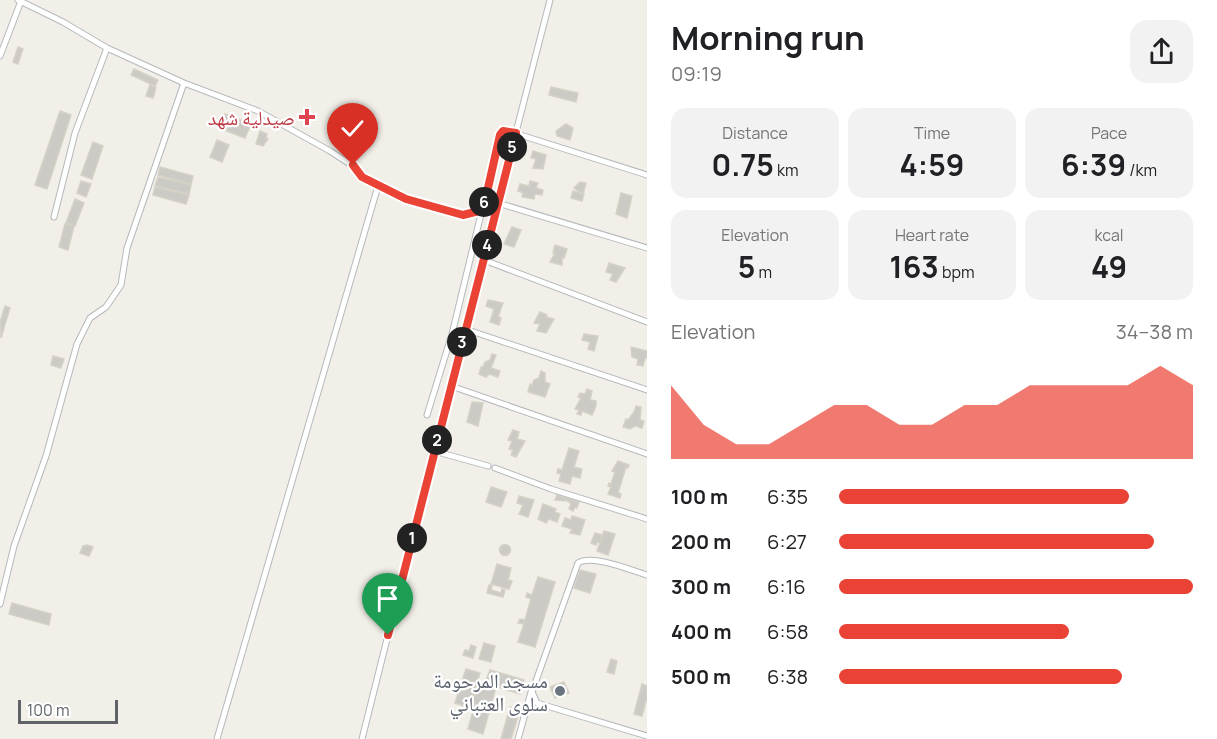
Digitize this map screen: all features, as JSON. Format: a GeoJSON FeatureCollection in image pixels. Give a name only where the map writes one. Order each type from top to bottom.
{"type":"FeatureCollection","features":[{"type":"Feature","properties":{"kind":"street"},"geometry":{"type":"LineString","coordinates":[[362,739],[550,0]]}},
{"type":"Feature","properties":{"kind":"street"},"geometry":{"type":"LineString","coordinates":[[0,56],[20,1],[63,22],[107,48],[184,84],[258,111],[297,131],[353,165],[362,177],[378,186],[440,210],[463,215],[483,210]]}},
{"type":"Feature","properties":{"kind":"street"},"geometry":{"type":"LineString","coordinates":[[54,217],[75,133],[107,48]]}},
{"type":"Feature","properties":{"kind":"street"},"geometry":{"type":"LineString","coordinates":[[0,604],[14,546],[46,456],[77,344],[90,318],[106,307],[121,285],[127,248],[184,84]]}},
{"type":"Feature","properties":{"kind":"street"},"geometry":{"type":"LineString","coordinates":[[427,415],[447,354],[500,135],[503,131],[516,133],[647,175]]}},
{"type":"Feature","properties":{"kind":"street"},"geometry":{"type":"LineString","coordinates":[[217,739],[378,186]]}},
{"type":"Feature","properties":{"kind":"street"},"geometry":{"type":"LineString","coordinates":[[498,203],[647,248]]}},
{"type":"Feature","properties":{"kind":"street"},"geometry":{"type":"LineString","coordinates":[[484,260],[647,322]]}},
{"type":"Feature","properties":{"kind":"street"},"geometry":{"type":"LineString","coordinates":[[465,329],[647,390]]}},
{"type":"Feature","properties":{"kind":"street"},"geometry":{"type":"LineString","coordinates":[[451,386],[647,454]]}},
{"type":"Feature","properties":{"kind":"street"},"geometry":{"type":"LineString","coordinates":[[434,451],[488,466]]}},
{"type":"Feature","properties":{"kind":"street"},"geometry":{"type":"LineString","coordinates":[[495,468],[551,489],[647,519]]}},
{"type":"Feature","properties":{"kind":"street"},"geometry":{"type":"LineString","coordinates":[[518,739],[532,687],[578,563],[584,559],[597,560],[647,575]]}},
{"type":"Feature","properties":{"kind":"street"},"geometry":{"type":"LineString","coordinates":[[532,687],[537,703],[647,736]]}},
{"type":"Feature","properties":{"kind":"building"},"geometry":{"type":"Polygon","coordinates":[[[18,47],[23,49],[18,64],[13,62],[18,47]]]}},
{"type":"Feature","properties":{"kind":"building"},"geometry":{"type":"Polygon","coordinates":[[[134,69],[158,80],[155,86],[131,75],[134,69]]]}},
{"type":"Feature","properties":{"kind":"building"},"geometry":{"type":"Polygon","coordinates":[[[150,85],[156,87],[153,98],[146,96],[150,85]]]}},
{"type":"Feature","properties":{"kind":"building"},"geometry":{"type":"Polygon","coordinates":[[[551,87],[578,93],[576,102],[549,95],[551,87]]]}},
{"type":"Feature","properties":{"kind":"building"},"geometry":{"type":"Polygon","coordinates":[[[60,111],[71,115],[47,189],[35,185],[60,111]]]}},
{"type":"Feature","properties":{"kind":"building"},"geometry":{"type":"Polygon","coordinates":[[[225,114],[251,124],[245,138],[219,128],[225,114]]]}},
{"type":"Feature","properties":{"kind":"building"},"geometry":{"type":"Polygon","coordinates":[[[566,124],[573,128],[570,140],[557,136],[556,131],[566,124]]]}},
{"type":"Feature","properties":{"kind":"building"},"geometry":{"type":"Polygon","coordinates":[[[260,131],[267,134],[268,139],[263,146],[256,144],[260,131]]]}},
{"type":"Feature","properties":{"kind":"building"},"geometry":{"type":"Polygon","coordinates":[[[217,140],[229,145],[222,162],[210,157],[217,140]]]}},
{"type":"Feature","properties":{"kind":"building"},"geometry":{"type":"Polygon","coordinates":[[[93,142],[103,146],[92,179],[81,175],[93,142]]]}},
{"type":"Feature","properties":{"kind":"building"},"geometry":{"type":"Polygon","coordinates":[[[533,151],[546,155],[543,169],[533,168],[536,159],[531,158],[533,151]]]}},
{"type":"Feature","properties":{"kind":"building"},"geometry":{"type":"Polygon","coordinates":[[[160,167],[193,176],[191,184],[158,175],[160,167]]]}},
{"type":"Feature","properties":{"kind":"building"},"geometry":{"type":"Polygon","coordinates":[[[158,177],[191,185],[189,194],[155,186],[158,177]]]}},
{"type":"Feature","properties":{"kind":"building"},"geometry":{"type":"Polygon","coordinates":[[[81,181],[91,184],[86,197],[77,193],[81,181]]]}},
{"type":"Feature","properties":{"kind":"building"},"geometry":{"type":"Polygon","coordinates":[[[530,181],[538,183],[536,188],[543,190],[542,195],[535,194],[534,199],[522,197],[523,193],[518,191],[520,184],[529,186],[530,181]]]}},
{"type":"Feature","properties":{"kind":"building"},"geometry":{"type":"Polygon","coordinates":[[[580,182],[586,183],[583,194],[574,188],[580,182]]]}},
{"type":"Feature","properties":{"kind":"building"},"geometry":{"type":"Polygon","coordinates":[[[155,187],[189,195],[186,204],[153,195],[155,187]]]}},
{"type":"Feature","properties":{"kind":"building"},"geometry":{"type":"Polygon","coordinates":[[[573,191],[584,194],[582,201],[571,198],[573,191]]]}},
{"type":"Feature","properties":{"kind":"building"},"geometry":{"type":"Polygon","coordinates":[[[621,193],[632,196],[627,218],[616,214],[621,193]]]}},
{"type":"Feature","properties":{"kind":"building"},"geometry":{"type":"Polygon","coordinates":[[[75,199],[84,203],[75,226],[66,223],[75,199]]]}},
{"type":"Feature","properties":{"kind":"building"},"geometry":{"type":"Polygon","coordinates":[[[65,224],[74,226],[68,250],[59,247],[65,224]]]}},
{"type":"Feature","properties":{"kind":"building"},"geometry":{"type":"Polygon","coordinates":[[[512,227],[521,230],[514,247],[504,244],[512,227]]]}},
{"type":"Feature","properties":{"kind":"building"},"geometry":{"type":"Polygon","coordinates":[[[555,245],[567,249],[564,258],[562,257],[562,265],[550,262],[555,253],[553,253],[555,245]]]}},
{"type":"Feature","properties":{"kind":"building"},"geometry":{"type":"Polygon","coordinates":[[[609,263],[625,268],[616,282],[610,280],[613,274],[606,272],[609,263]]]}},
{"type":"Feature","properties":{"kind":"building"},"geometry":{"type":"Polygon","coordinates":[[[488,300],[503,303],[498,317],[501,318],[499,325],[490,322],[494,309],[486,306],[488,300]]]}},
{"type":"Feature","properties":{"kind":"building"},"geometry":{"type":"Polygon","coordinates":[[[5,306],[10,308],[1,338],[0,322],[5,306]]]}},
{"type":"Feature","properties":{"kind":"building"},"geometry":{"type":"Polygon","coordinates":[[[540,312],[554,319],[546,333],[537,331],[540,324],[534,323],[540,312]]]}},
{"type":"Feature","properties":{"kind":"building"},"geometry":{"type":"Polygon","coordinates":[[[584,334],[598,336],[594,351],[588,349],[590,342],[582,340],[584,334]]]}},
{"type":"Feature","properties":{"kind":"building"},"geometry":{"type":"Polygon","coordinates":[[[631,347],[647,351],[647,358],[643,366],[637,365],[638,359],[632,357],[631,347]]]}},
{"type":"Feature","properties":{"kind":"building"},"geometry":{"type":"Polygon","coordinates":[[[492,354],[496,355],[491,368],[500,371],[498,377],[489,374],[486,377],[479,374],[481,367],[490,360],[492,354]]]}},
{"type":"Feature","properties":{"kind":"building"},"geometry":{"type":"Polygon","coordinates":[[[53,356],[64,359],[61,368],[51,365],[53,356]]]}},
{"type":"Feature","properties":{"kind":"building"},"geometry":{"type":"Polygon","coordinates":[[[541,371],[545,373],[545,382],[550,384],[545,397],[528,392],[530,384],[532,385],[534,380],[539,378],[541,371]]]}},
{"type":"Feature","properties":{"kind":"building"},"geometry":{"type":"Polygon","coordinates":[[[587,389],[592,391],[590,400],[596,401],[596,406],[592,415],[582,411],[581,415],[577,414],[579,410],[575,409],[581,398],[578,397],[580,393],[585,394],[587,389]]]}},
{"type":"Feature","properties":{"kind":"building"},"geometry":{"type":"Polygon","coordinates":[[[472,402],[483,403],[478,426],[467,422],[472,402]]]}},
{"type":"Feature","properties":{"kind":"building"},"geometry":{"type":"Polygon","coordinates":[[[636,406],[641,407],[640,420],[644,421],[642,428],[623,427],[626,419],[628,420],[636,406]]]}},
{"type":"Feature","properties":{"kind":"building"},"geometry":{"type":"Polygon","coordinates":[[[513,430],[519,432],[517,439],[525,441],[516,457],[511,455],[513,450],[509,449],[512,441],[508,440],[513,430]]]}},
{"type":"Feature","properties":{"kind":"building"},"geometry":{"type":"Polygon","coordinates":[[[569,448],[579,451],[574,467],[582,469],[580,478],[572,476],[570,484],[559,481],[561,474],[557,473],[558,469],[562,470],[569,448]]]}},
{"type":"Feature","properties":{"kind":"building"},"geometry":{"type":"Polygon","coordinates":[[[618,461],[629,465],[628,468],[626,467],[618,493],[621,494],[620,498],[608,494],[611,487],[608,486],[615,472],[612,471],[618,461]]]}},
{"type":"Feature","properties":{"kind":"building"},"geometry":{"type":"Polygon","coordinates":[[[491,487],[507,492],[501,507],[486,502],[491,487]]]}},
{"type":"Feature","properties":{"kind":"building"},"geometry":{"type":"Polygon","coordinates":[[[557,495],[579,502],[577,508],[575,507],[573,511],[569,509],[571,504],[568,501],[555,500],[557,495]]]}},
{"type":"Feature","properties":{"kind":"building"},"geometry":{"type":"Polygon","coordinates":[[[519,496],[534,500],[528,517],[519,514],[523,505],[517,503],[519,496]]]}},
{"type":"Feature","properties":{"kind":"building"},"geometry":{"type":"Polygon","coordinates":[[[543,504],[556,509],[555,512],[560,514],[557,522],[549,519],[546,523],[538,519],[543,504]]]}},
{"type":"Feature","properties":{"kind":"building"},"geometry":{"type":"Polygon","coordinates":[[[572,516],[585,520],[580,535],[570,533],[572,529],[562,526],[565,518],[571,520],[572,516]]]}},
{"type":"Feature","properties":{"kind":"building"},"geometry":{"type":"Polygon","coordinates":[[[604,531],[615,534],[608,555],[597,551],[604,531]]]}},
{"type":"Feature","properties":{"kind":"building"},"geometry":{"type":"Polygon","coordinates":[[[595,533],[602,535],[600,543],[597,542],[596,545],[591,543],[595,533]]]}},
{"type":"Feature","properties":{"kind":"building"},"geometry":{"type":"Polygon","coordinates":[[[505,545],[509,546],[509,554],[505,555],[501,554],[500,550],[501,546],[505,545]]]}},
{"type":"Feature","properties":{"kind":"building"},"geometry":{"type":"Polygon","coordinates":[[[83,546],[93,547],[89,556],[80,553],[83,546]]]}},
{"type":"Feature","properties":{"kind":"building"},"geometry":{"type":"Polygon","coordinates":[[[497,564],[511,568],[508,580],[512,581],[509,589],[491,584],[497,564]]]}},
{"type":"Feature","properties":{"kind":"building"},"geometry":{"type":"Polygon","coordinates":[[[580,570],[596,574],[590,593],[574,588],[580,570]]]}},
{"type":"Feature","properties":{"kind":"building"},"geometry":{"type":"Polygon","coordinates":[[[538,577],[555,582],[535,647],[518,642],[524,624],[518,623],[520,619],[525,620],[531,599],[526,597],[527,593],[532,595],[538,577]]]}},
{"type":"Feature","properties":{"kind":"building"},"geometry":{"type":"Polygon","coordinates":[[[489,585],[492,586],[491,590],[501,593],[502,589],[505,590],[503,597],[487,593],[489,585]]]}},
{"type":"Feature","properties":{"kind":"building"},"geometry":{"type":"Polygon","coordinates":[[[12,603],[51,614],[49,625],[9,614],[12,603]]]}},
{"type":"Feature","properties":{"kind":"building"},"geometry":{"type":"Polygon","coordinates":[[[484,643],[495,646],[491,662],[479,659],[484,643]]]}},
{"type":"Feature","properties":{"kind":"building"},"geometry":{"type":"Polygon","coordinates":[[[471,645],[476,647],[473,658],[463,655],[465,650],[469,651],[471,645]]]}},
{"type":"Feature","properties":{"kind":"building"},"geometry":{"type":"Polygon","coordinates":[[[611,659],[617,661],[614,674],[607,672],[611,659]]]}},
{"type":"Feature","properties":{"kind":"building"},"geometry":{"type":"Polygon","coordinates":[[[466,669],[480,673],[469,708],[455,703],[466,669]]]}},
{"type":"Feature","properties":{"kind":"building"},"geometry":{"type":"Polygon","coordinates":[[[490,670],[524,680],[520,694],[485,683],[490,670]]]}},
{"type":"Feature","properties":{"kind":"building"},"geometry":{"type":"Polygon","coordinates":[[[564,682],[569,693],[555,698],[550,687],[564,682]]]}},
{"type":"Feature","properties":{"kind":"building"},"geometry":{"type":"Polygon","coordinates":[[[484,684],[496,687],[483,734],[468,729],[475,704],[472,703],[476,685],[483,687],[484,684]]]}},
{"type":"Feature","properties":{"kind":"building"},"geometry":{"type":"Polygon","coordinates":[[[642,684],[647,686],[647,698],[642,716],[634,714],[642,684]]]}},
{"type":"Feature","properties":{"kind":"building"},"geometry":{"type":"Polygon","coordinates":[[[510,707],[520,710],[511,739],[501,739],[510,707]]]}},
{"type":"Feature","properties":{"kind":"place","name":"صيدلية شهد"},"geometry":{"type":"Point","coordinates":[307,117]}},
{"type":"Feature","properties":{"kind":"place","name":"مسجد المرحومة سلوى العتباني"},"geometry":{"type":"Point","coordinates":[560,691]}},
{"type":"Feature","properties":{"kind":"route"},"geometry":{"type":"LineString","coordinates":[[353,165],[362,177],[406,199],[440,210],[463,215],[472,214],[483,210],[500,135],[503,131],[516,133],[388,635]]}}]}
